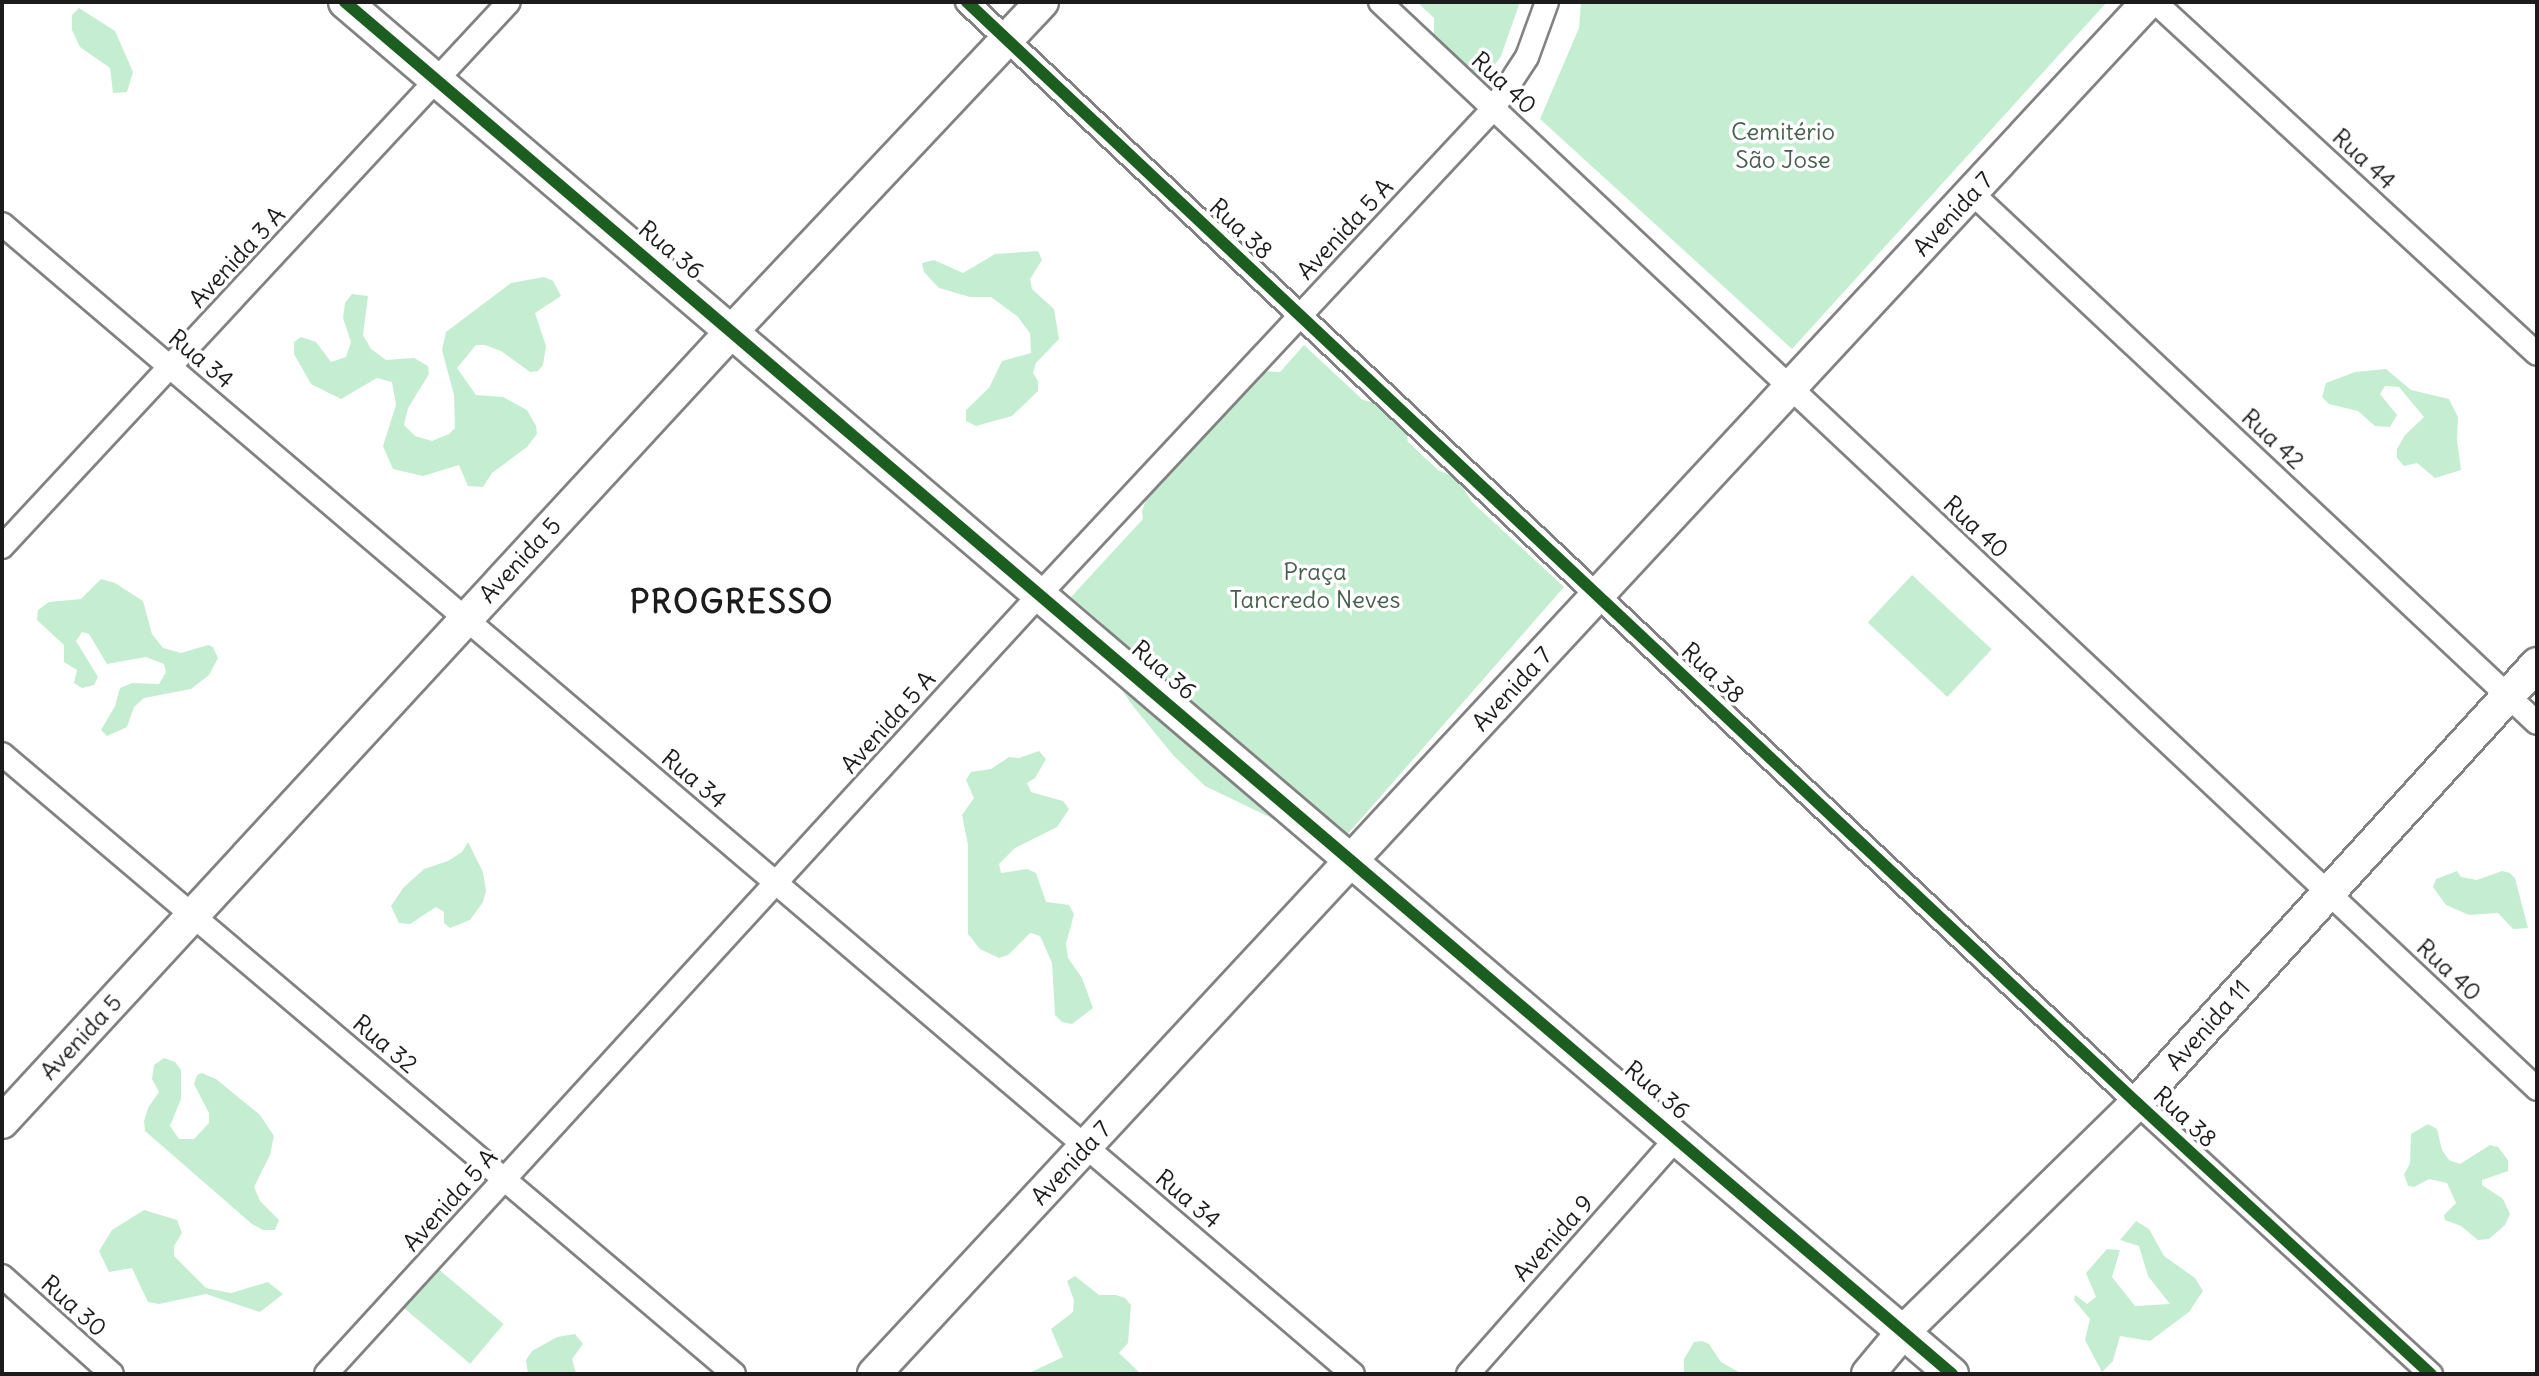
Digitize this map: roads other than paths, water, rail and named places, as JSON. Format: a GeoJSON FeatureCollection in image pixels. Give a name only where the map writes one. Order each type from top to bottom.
{"type":"FeatureCollection","features":[{"type":"Feature","properties":{"kind":"street","name":"Rua 36"},"geometry":{"type":"LineString","coordinates":[[345,2],[1952,1374]]}},
{"type":"Feature","properties":{"kind":"street","name":"Avenida 3 A"},"geometry":{"type":"LineString","coordinates":[[2,547],[509,2]]}},
{"type":"Feature","properties":{"kind":"street","name":"Rua 38"},"geometry":{"type":"LineString","coordinates":[[967,2],[2137,1103],[2431,1374]]}},
{"type":"Feature","properties":{"kind":"street","name":"Avenida 5"},"geometry":{"type":"LineString","coordinates":[[2,1122],[732,331],[1042,2]]}},
{"type":"Feature","properties":{"kind":"street","name":"Rua 40"},"geometry":{"type":"LineString","coordinates":[[1380,2],[2537,1089]]}},
{"type":"Feature","properties":{"kind":"street","name":"Avenida 5 A"},"geometry":{"type":"LineString","coordinates":[[326,1374],[1040,594],[1493,109],[1527,57],[1547,2]]}},
{"type":"Feature","properties":{"kind":"street","name":"Avenida 7"},"geometry":{"type":"LineString","coordinates":[[874,1374],[1973,194],[2148,2]]}},
{"type":"Feature","properties":{"kind":"street","name":"Rua 44"},"geometry":{"type":"LineString","coordinates":[[2155,2],[2537,354]]}},
{"type":"Feature","properties":{"kind":"street","name":"Rua 42"},"geometry":{"type":"LineString","coordinates":[[1973,194],[2537,723]]}},
{"type":"Feature","properties":{"kind":"street","name":"Rua 34"},"geometry":{"type":"LineString","coordinates":[[2,224],[1353,1374]]}},
{"type":"Feature","properties":{"kind":"street","name":"Avenida 11"},"geometry":{"type":"LineString","coordinates":[[1868,1374],[1903,1332],[2137,1103],[2537,664]]}},
{"type":"Feature","properties":{"kind":"street","name":"Rua 32"},"geometry":{"type":"LineString","coordinates":[[2,754],[734,1374]]}},
{"type":"Feature","properties":{"kind":"street","name":"Avenida 9"},"geometry":{"type":"LineString","coordinates":[[1468,1374],[1678,1137]]}},
{"type":"Feature","properties":{"kind":"street","name":"Rua 30"},"geometry":{"type":"LineString","coordinates":[[2,1276],[112,1374]]}},
{"type":"Feature","properties":{"kind":"district","name":"PROGRESSO"},"geometry":{"type":"Point","coordinates":[732,602]}},
{"type":"Feature","properties":{"kind":"park label","name":"Cemitério São Jose"},"geometry":{"type":"Point","coordinates":[1783,146]}},
{"type":"Feature","properties":{"kind":"park label","name":"Praça Tancredo Neves"},"geometry":{"type":"Point","coordinates":[1315,586]}}]}
